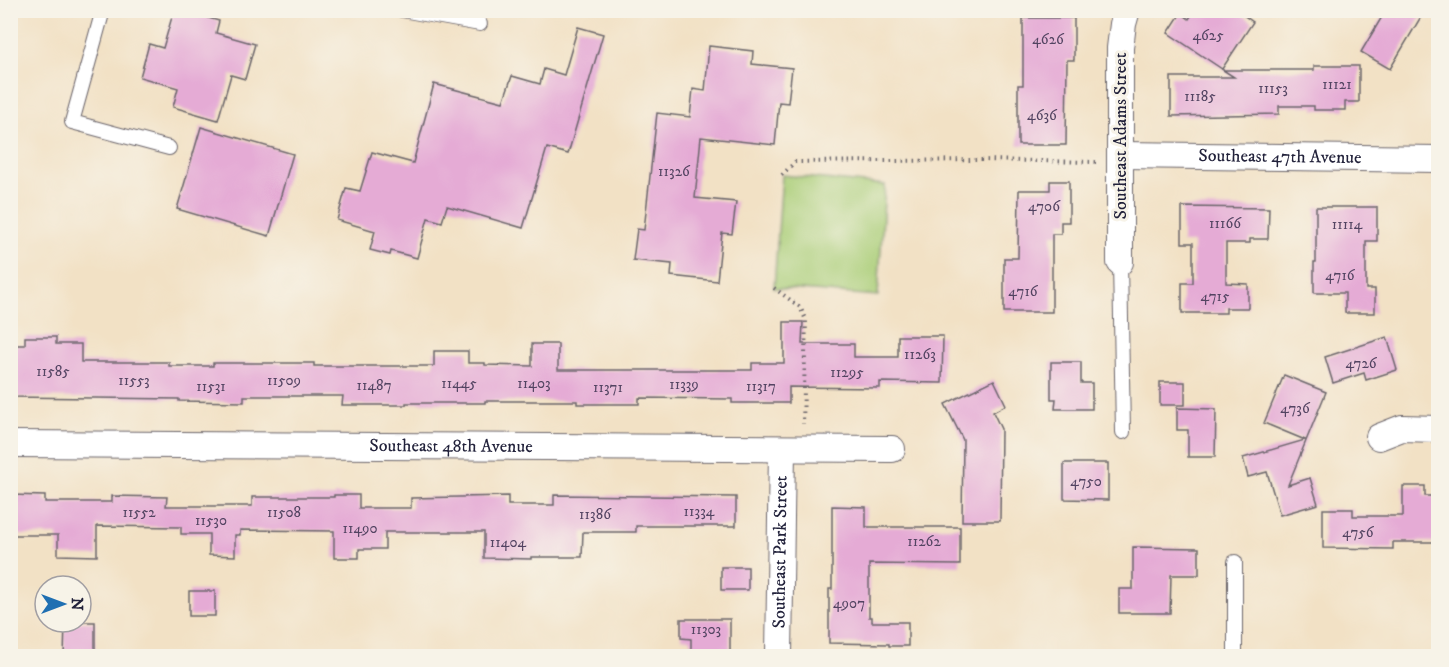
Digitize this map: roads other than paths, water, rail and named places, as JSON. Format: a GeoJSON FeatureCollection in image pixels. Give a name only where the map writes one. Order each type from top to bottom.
{"type":"FeatureCollection","features":[{"type":"Feature","properties":{"kind":"street","name":"Southeast Adams Street"},"geometry":{"type":"LineString","coordinates":[[1120,262],[1120,48],[1127,10]]}},
{"type":"Feature","properties":{"kind":"street","name":"Southeast 47th Avenue"},"geometry":{"type":"LineString","coordinates":[[1121,162],[1438,159]]}},
{"type":"Feature","properties":{"kind":"street"},"geometry":{"type":"LineString","coordinates":[[1378,437],[1402,428],[1438,429]]}},
{"type":"Feature","properties":{"kind":"street","name":"Southeast 48th Avenue"},"geometry":{"type":"LineString","coordinates":[[10,444],[892,449]]}},
{"type":"Feature","properties":{"kind":"street","name":"Southeast Park Street"},"geometry":{"type":"LineString","coordinates":[[779,657],[792,449]]}},
{"type":"Feature","properties":{"kind":"lane"},"geometry":{"type":"LineString","coordinates":[[104,10],[72,122],[169,148]]}},
{"type":"Feature","properties":{"kind":"lane"},"geometry":{"type":"LineString","coordinates":[[402,10],[480,24]]}},
{"type":"Feature","properties":{"kind":"lane"},"geometry":{"type":"LineString","coordinates":[[1120,262],[1123,432]]}},
{"type":"Feature","properties":{"kind":"lane"},"geometry":{"type":"LineString","coordinates":[[1235,562],[1235,657]]}}]}
